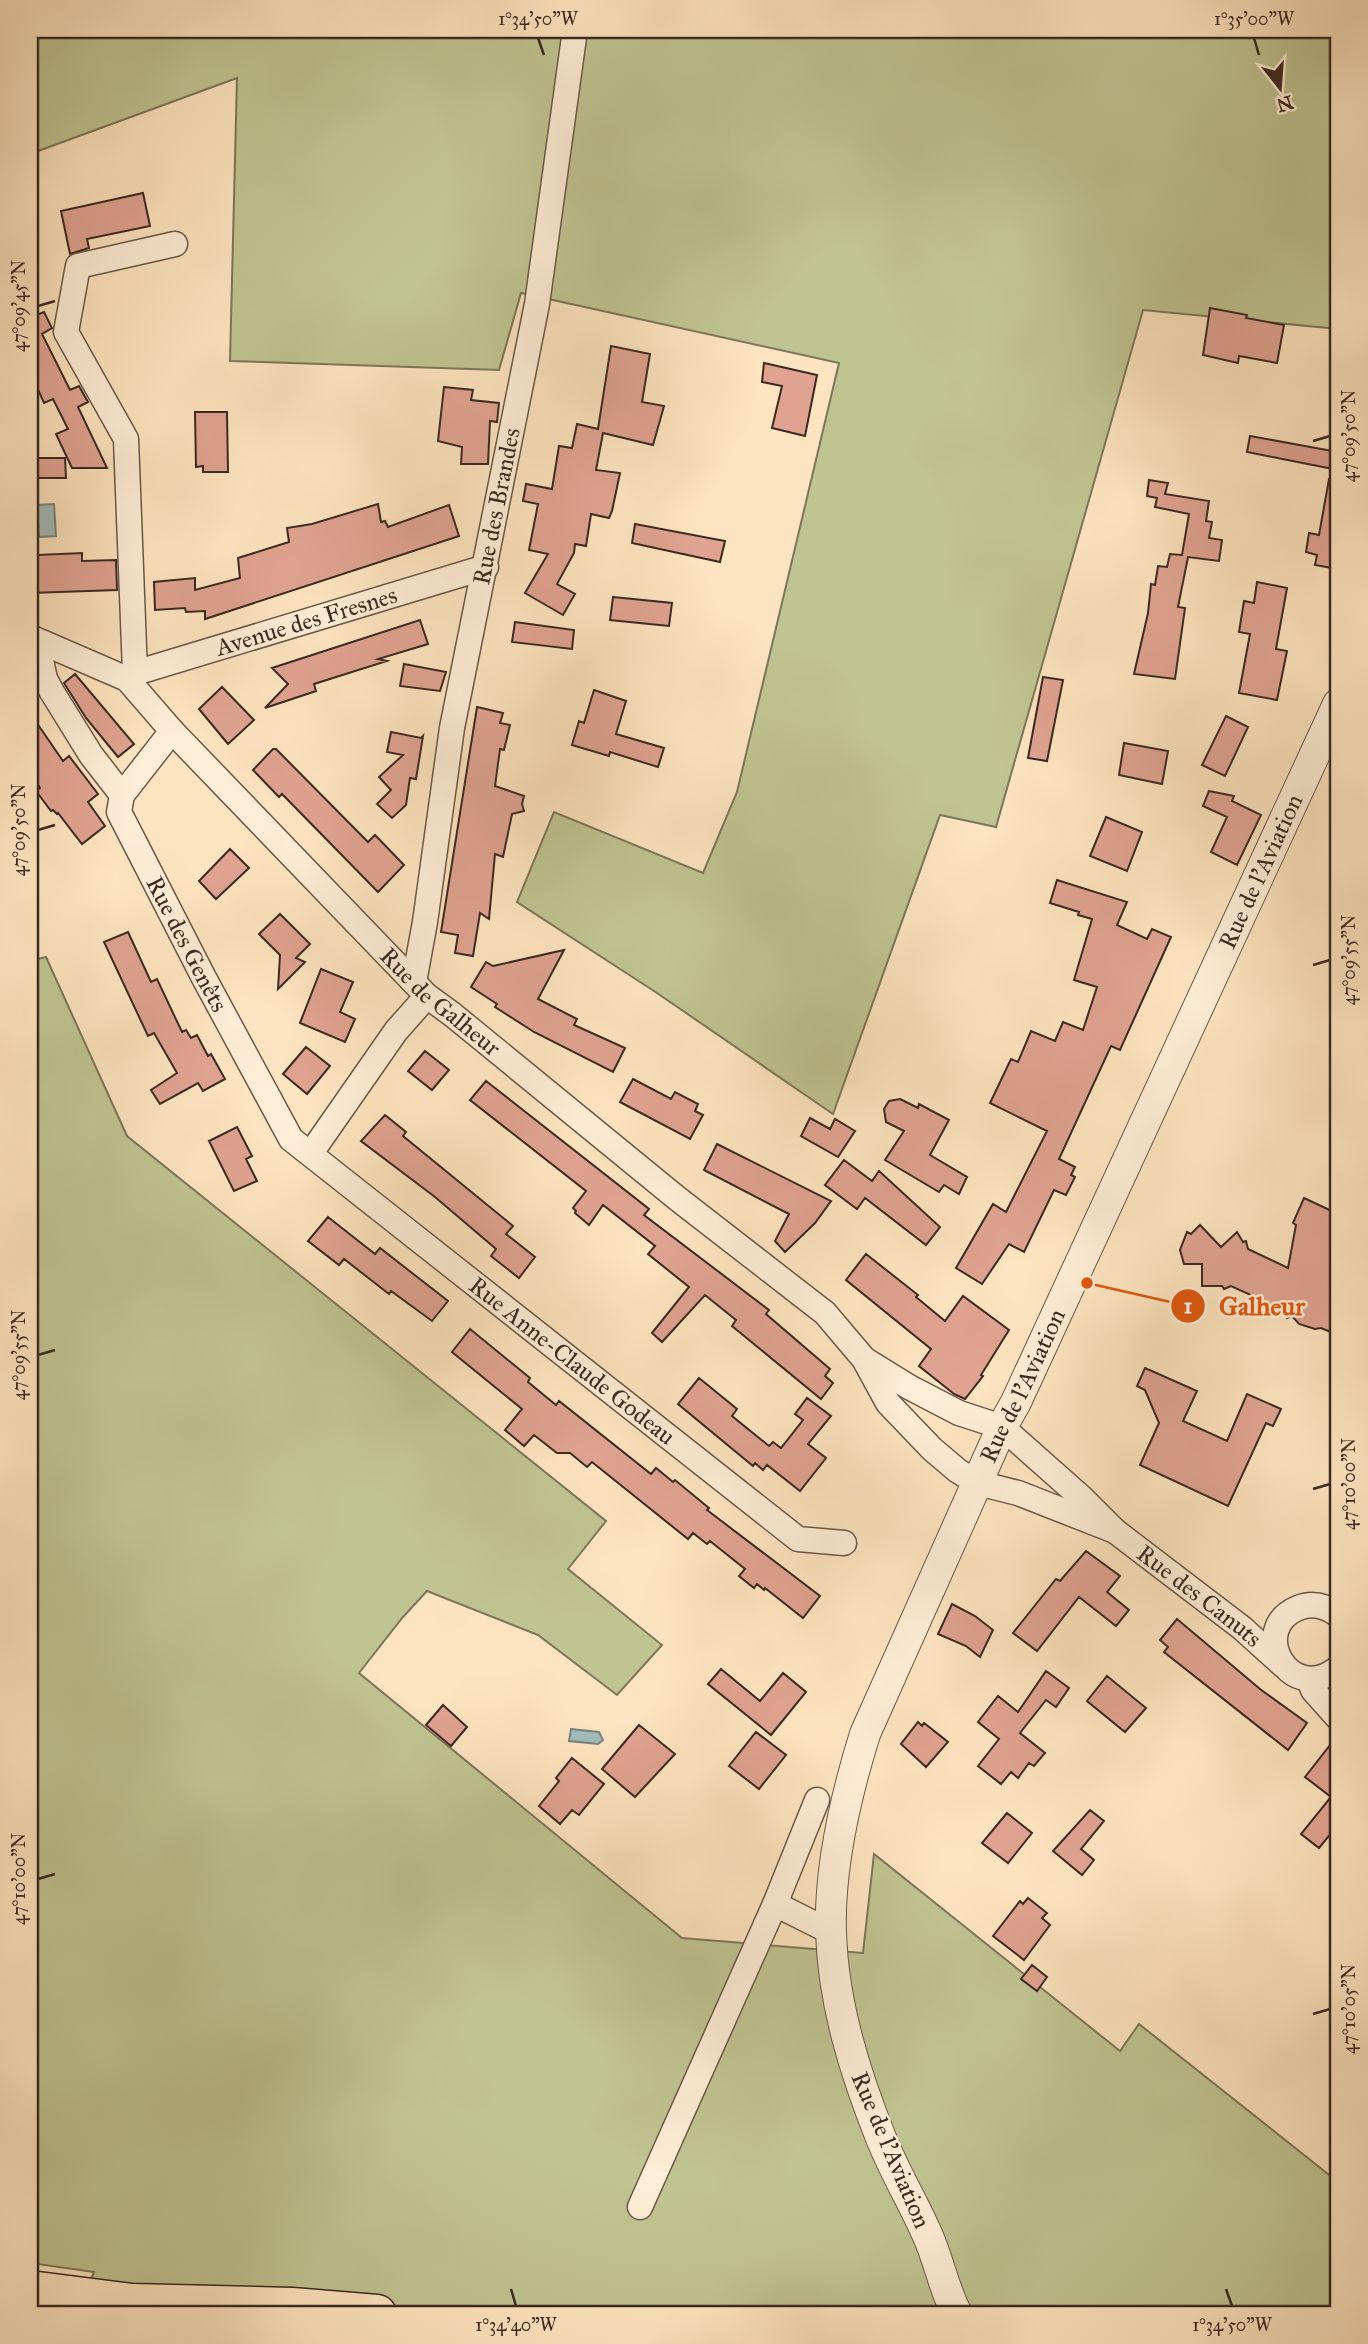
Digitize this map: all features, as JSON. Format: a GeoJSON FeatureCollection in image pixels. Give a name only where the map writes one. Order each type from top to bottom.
{"type":"FeatureCollection","features":[{"type":"Feature","properties":{"kind":"highway"},"geometry":{"type":"LineString","coordinates":[[30,2290],[132,2303],[292,2307],[377,2314]]}},
{"type":"Feature","properties":{"kind":"highway"},"geometry":{"type":"LineString","coordinates":[[30,2311],[41,2314]]}},
{"type":"Feature","properties":{"kind":"street","name":"Rue des Brandes"},"geometry":{"type":"LineString","coordinates":[[420,989],[425,922],[452,728],[537,304],[575,30]]}},
{"type":"Feature","properties":{"kind":"street"},"geometry":{"type":"LineString","coordinates":[[131,676],[126,439],[66,332],[78,266],[175,244]]}},
{"type":"Feature","properties":{"kind":"street","name":"Avenue des Fresnes"},"geometry":{"type":"LineString","coordinates":[[131,676],[486,567]]}},
{"type":"Feature","properties":{"kind":"street"},"geometry":{"type":"LineString","coordinates":[[33,639],[45,679],[52,692],[91,755],[122,795],[172,731]]}},
{"type":"Feature","properties":{"kind":"street","name":"Rue de Galheur"},"geometry":{"type":"LineString","coordinates":[[33,639],[131,676],[172,731],[420,989],[678,1199],[825,1313],[864,1359],[888,1403],[932,1449],[958,1471],[978,1483]]}},
{"type":"Feature","properties":{"kind":"street","name":"Rue de l'Aviation"},"geometry":{"type":"LineString","coordinates":[[957,2314],[928,2236],[882,2142],[863,2093],[841,2008],[831,1932],[837,1859],[852,1774],[865,1734],[1002,1427],[1016,1402],[1338,704]]}},
{"type":"Feature","properties":{"kind":"street","name":"Rue des Genêts"},"geometry":{"type":"LineString","coordinates":[[122,795],[119,812],[204,978],[291,1139],[311,1153]]}},
{"type":"Feature","properties":{"kind":"street"},"geometry":{"type":"LineString","coordinates":[[311,1153],[396,1031],[420,989]]}},
{"type":"Feature","properties":{"kind":"street","name":"Rue Anne-Claude Godeau"},"geometry":{"type":"LineString","coordinates":[[311,1153],[798,1539],[844,1543]]}},
{"type":"Feature","properties":{"kind":"street","name":"Rue de Galheur"},"geometry":{"type":"LineString","coordinates":[[864,1359],[909,1387],[959,1413],[1002,1427]]}},
{"type":"Feature","properties":{"kind":"street","name":"Rue des Canuts"},"geometry":{"type":"LineString","coordinates":[[1002,1427],[1082,1497],[1115,1531],[1242,1628],[1283,1665],[1299,1677],[1309,1679]]}},
{"type":"Feature","properties":{"kind":"street","name":"Rue des Canuts"},"geometry":{"type":"LineString","coordinates":[[978,1483],[1017,1493],[1115,1531]]}},
{"type":"Feature","properties":{"kind":"street"},"geometry":{"type":"LineString","coordinates":[[1283,1665],[1276,1650],[1275,1636],[1278,1627],[1291,1611],[1310,1605],[1330,1609],[1338,1615]]}},
{"type":"Feature","properties":{"kind":"street"},"geometry":{"type":"LineString","coordinates":[[1338,1674],[1309,1679],[1313,1690],[1338,1718]]}},
{"type":"Feature","properties":{"kind":"street"},"geometry":{"type":"LineString","coordinates":[[640,2207],[775,1904],[817,1800]]}},
{"type":"Feature","properties":{"kind":"street"},"geometry":{"type":"LineString","coordinates":[[775,1904],[831,1932]]}},
{"type":"Feature","properties":{"kind":"street"},"geometry":{"type":"LineString","coordinates":[[938,2314],[945,2283]]}},
{"type":"Feature","properties":{"kind":"green space"},"geometry":{"type":"Polygon","coordinates":[[[30,30],[1338,30],[1338,329],[1143,310],[996,827],[940,815],[833,1114],[657,993],[517,902],[554,812],[703,873],[737,792],[839,363],[521,293],[499,370],[230,361],[237,78],[30,154],[30,30]]]}},
{"type":"Feature","properties":{"kind":"green space"},"geometry":{"type":"Polygon","coordinates":[[[46,957],[127,1136],[606,1521],[568,1569],[662,1645],[617,1695],[538,1635],[427,1591],[359,1673],[682,1938],[863,1953],[874,1854],[1120,2051],[1139,2024],[1338,2182],[1338,2314],[75,2314],[94,2272],[30,2263],[30,961],[46,957]]]}},
{"type":"Feature","properties":{"kind":"water"},"geometry":{"type":"Polygon","coordinates":[[[54,504],[56,536],[39,537],[37,505],[54,504]]]}},
{"type":"Feature","properties":{"kind":"water"},"geometry":{"type":"Polygon","coordinates":[[[571,1729],[599,1732],[603,1740],[598,1744],[569,1741],[571,1729]]]}},
{"type":"Feature","properties":{"kind":"building"},"geometry":{"type":"Polygon","coordinates":[[[143,193],[150,226],[87,239],[89,248],[70,254],[61,211],[143,193]]]}},
{"type":"Feature","properties":{"kind":"building"},"geometry":{"type":"Polygon","coordinates":[[[30,308],[34,316],[44,312],[52,328],[42,334],[70,390],[79,386],[88,402],[78,407],[107,468],[72,468],[56,434],[68,429],[53,399],[44,403],[30,372],[30,308]]]}},
{"type":"Feature","properties":{"kind":"building"},"geometry":{"type":"Polygon","coordinates":[[[1210,308],[1284,325],[1277,363],[1239,356],[1238,363],[1203,355],[1210,308]]]}},
{"type":"Feature","properties":{"kind":"building"},"geometry":{"type":"Polygon","coordinates":[[[611,346],[650,354],[642,402],[664,406],[653,445],[603,433],[596,470],[620,473],[612,511],[609,518],[591,514],[586,546],[575,544],[574,553],[557,584],[575,594],[563,615],[525,593],[548,554],[529,550],[538,504],[523,501],[526,484],[552,489],[559,446],[572,448],[577,424],[598,429],[611,346]]]}},
{"type":"Feature","properties":{"kind":"building"},"geometry":{"type":"Polygon","coordinates":[[[764,363],[817,375],[805,436],[772,428],[782,386],[762,382],[764,363]]]}},
{"type":"Feature","properties":{"kind":"building"},"geometry":{"type":"Polygon","coordinates":[[[444,387],[473,390],[471,400],[499,403],[497,422],[490,421],[488,464],[461,464],[462,447],[438,441],[444,387]]]}},
{"type":"Feature","properties":{"kind":"building"},"geometry":{"type":"Polygon","coordinates":[[[195,412],[227,412],[228,472],[203,472],[203,466],[196,467],[195,412]]]}},
{"type":"Feature","properties":{"kind":"building"},"geometry":{"type":"Polygon","coordinates":[[[1250,436],[1338,452],[1338,470],[1247,452],[1250,436]]]}},
{"type":"Feature","properties":{"kind":"building"},"geometry":{"type":"Polygon","coordinates":[[[30,458],[65,458],[66,478],[30,478],[30,458]]]}},
{"type":"Feature","properties":{"kind":"building"},"geometry":{"type":"Polygon","coordinates":[[[1329,479],[1338,479],[1338,569],[1315,565],[1317,555],[1306,552],[1309,533],[1319,535],[1329,479]]]}},
{"type":"Feature","properties":{"kind":"building"},"geometry":{"type":"Polygon","coordinates":[[[1149,480],[1168,483],[1165,494],[1209,501],[1206,521],[1212,522],[1209,538],[1222,540],[1219,561],[1188,557],[1178,607],[1185,608],[1175,679],[1134,674],[1148,613],[1151,584],[1155,585],[1158,566],[1167,567],[1170,554],[1182,555],[1189,514],[1155,507],[1157,498],[1147,496],[1149,480]]]}},
{"type":"Feature","properties":{"kind":"building"},"geometry":{"type":"Polygon","coordinates":[[[378,504],[381,522],[385,521],[388,527],[449,505],[459,536],[205,619],[205,611],[186,612],[185,608],[155,610],[154,582],[195,578],[195,590],[240,578],[238,558],[289,542],[287,528],[312,524],[378,504]]]}},
{"type":"Feature","properties":{"kind":"building"},"geometry":{"type":"Polygon","coordinates":[[[635,524],[725,541],[720,562],[632,543],[635,524]]]}},
{"type":"Feature","properties":{"kind":"building"},"geometry":{"type":"Polygon","coordinates":[[[82,553],[82,561],[116,560],[117,590],[30,593],[30,566],[38,565],[38,555],[82,553]]]}},
{"type":"Feature","properties":{"kind":"building"},"geometry":{"type":"Polygon","coordinates":[[[1257,582],[1287,588],[1276,649],[1287,651],[1277,700],[1239,693],[1250,634],[1239,632],[1244,601],[1254,603],[1257,582]]]}},
{"type":"Feature","properties":{"kind":"building"},"geometry":{"type":"Polygon","coordinates":[[[613,597],[672,603],[669,626],[610,620],[613,597]]]}},
{"type":"Feature","properties":{"kind":"building"},"geometry":{"type":"Polygon","coordinates":[[[420,620],[428,644],[378,659],[387,661],[314,684],[316,691],[265,708],[288,684],[272,668],[420,620]]]}},
{"type":"Feature","properties":{"kind":"building"},"geometry":{"type":"Polygon","coordinates":[[[515,622],[574,630],[572,649],[512,642],[515,622]]]}},
{"type":"Feature","properties":{"kind":"building"},"geometry":{"type":"Polygon","coordinates":[[[404,664],[446,672],[440,691],[400,686],[404,664]]]}},
{"type":"Feature","properties":{"kind":"building"},"geometry":{"type":"Polygon","coordinates":[[[75,674],[134,744],[118,757],[86,718],[64,683],[75,674]]]}},
{"type":"Feature","properties":{"kind":"building"},"geometry":{"type":"Polygon","coordinates":[[[1043,677],[1063,680],[1047,761],[1028,758],[1043,677]]]}},
{"type":"Feature","properties":{"kind":"building"},"geometry":{"type":"Polygon","coordinates":[[[222,687],[254,720],[228,744],[199,709],[222,687]]]}},
{"type":"Feature","properties":{"kind":"building"},"geometry":{"type":"Polygon","coordinates":[[[594,690],[626,701],[616,734],[664,748],[658,767],[610,752],[609,756],[572,745],[579,721],[584,723],[594,690]]]}},
{"type":"Feature","properties":{"kind":"building"},"geometry":{"type":"Polygon","coordinates":[[[477,707],[503,713],[500,723],[510,725],[504,750],[500,749],[495,786],[524,796],[524,811],[512,814],[503,857],[495,854],[489,919],[480,913],[473,956],[455,953],[458,935],[441,932],[477,707]]]}},
{"type":"Feature","properties":{"kind":"building"},"geometry":{"type":"Polygon","coordinates":[[[30,713],[63,761],[69,756],[98,794],[88,802],[105,826],[82,844],[58,813],[51,811],[36,791],[40,788],[30,772],[30,713]]]}},
{"type":"Feature","properties":{"kind":"building"},"geometry":{"type":"Polygon","coordinates":[[[1226,716],[1248,727],[1225,776],[1202,765],[1226,716]]]}},
{"type":"Feature","properties":{"kind":"building"},"geometry":{"type":"Polygon","coordinates":[[[391,732],[421,738],[423,736],[416,779],[410,778],[406,805],[392,818],[377,804],[391,790],[379,777],[403,755],[387,752],[391,732]]]}},
{"type":"Feature","properties":{"kind":"building"},"geometry":{"type":"Polygon","coordinates":[[[1124,743],[1168,751],[1162,784],[1119,775],[1124,743]]]}},
{"type":"Feature","properties":{"kind":"building"},"geometry":{"type":"Polygon","coordinates":[[[273,749],[368,842],[375,835],[404,865],[378,892],[282,794],[279,797],[253,770],[273,749]]]}},
{"type":"Feature","properties":{"kind":"building"},"geometry":{"type":"Polygon","coordinates":[[[1209,791],[1234,796],[1232,801],[1261,815],[1237,865],[1211,852],[1227,817],[1203,806],[1209,791]]]}},
{"type":"Feature","properties":{"kind":"building"},"geometry":{"type":"Polygon","coordinates":[[[1106,817],[1142,832],[1127,871],[1090,856],[1106,817]]]}},
{"type":"Feature","properties":{"kind":"building"},"geometry":{"type":"Polygon","coordinates":[[[230,849],[249,868],[216,899],[199,881],[230,849]]]}},
{"type":"Feature","properties":{"kind":"building"},"geometry":{"type":"Polygon","coordinates":[[[1057,880],[1127,902],[1117,925],[1147,939],[1152,929],[1171,937],[1120,1050],[1111,1046],[1059,1159],[1075,1167],[1071,1175],[1075,1177],[1066,1195],[1054,1190],[1024,1252],[1009,1244],[982,1284],[956,1268],[993,1204],[1006,1212],[1047,1131],[990,1103],[1011,1059],[1018,1062],[1031,1031],[1055,1041],[1063,1022],[1083,1030],[1097,987],[1074,980],[1092,919],[1050,903],[1057,880]]]}},
{"type":"Feature","properties":{"kind":"building"},"geometry":{"type":"Polygon","coordinates":[[[280,914],[310,944],[296,958],[305,962],[278,989],[280,955],[259,934],[280,914]]]}},
{"type":"Feature","properties":{"kind":"building"},"geometry":{"type":"Polygon","coordinates":[[[128,932],[151,982],[157,979],[182,1032],[186,1030],[191,1038],[197,1035],[225,1079],[203,1091],[198,1083],[160,1104],[151,1090],[177,1073],[154,1033],[148,1036],[104,942],[128,932]]]}},
{"type":"Feature","properties":{"kind":"building"},"geometry":{"type":"Polygon","coordinates":[[[564,950],[538,999],[577,1019],[574,1025],[625,1048],[613,1072],[534,1032],[495,1007],[497,1004],[471,987],[486,962],[493,966],[564,950]]]}},
{"type":"Feature","properties":{"kind":"building"},"geometry":{"type":"Polygon","coordinates":[[[321,969],[353,982],[340,1012],[355,1019],[345,1042],[300,1023],[321,969]]]}},
{"type":"Feature","properties":{"kind":"building"},"geometry":{"type":"Polygon","coordinates":[[[306,1047],[330,1066],[307,1094],[283,1074],[306,1047]]]}},
{"type":"Feature","properties":{"kind":"building"},"geometry":{"type":"Polygon","coordinates":[[[425,1051],[449,1070],[432,1090],[408,1071],[425,1051]]]}},
{"type":"Feature","properties":{"kind":"building"},"geometry":{"type":"Polygon","coordinates":[[[633,1079],[671,1099],[675,1092],[698,1104],[695,1111],[703,1115],[690,1139],[620,1102],[633,1079]]]}},
{"type":"Feature","properties":{"kind":"building"},"geometry":{"type":"Polygon","coordinates":[[[486,1081],[649,1209],[644,1215],[769,1310],[766,1314],[830,1369],[825,1376],[833,1383],[821,1399],[732,1326],[736,1320],[705,1295],[662,1342],[652,1333],[689,1287],[648,1254],[655,1246],[603,1205],[589,1225],[575,1213],[573,1208],[586,1191],[470,1100],[486,1081]]]}},
{"type":"Feature","properties":{"kind":"building"},"geometry":{"type":"Polygon","coordinates":[[[900,1099],[918,1108],[919,1104],[949,1120],[930,1155],[967,1177],[959,1194],[944,1185],[939,1192],[885,1160],[904,1131],[886,1122],[884,1109],[889,1101],[900,1099]]]}},
{"type":"Feature","properties":{"kind":"building"},"geometry":{"type":"Polygon","coordinates":[[[385,1115],[406,1132],[403,1136],[513,1226],[506,1234],[535,1257],[519,1278],[491,1256],[496,1249],[435,1197],[361,1141],[385,1115]]]}},
{"type":"Feature","properties":{"kind":"building"},"geometry":{"type":"Polygon","coordinates":[[[810,1118],[830,1129],[835,1119],[855,1131],[838,1157],[801,1136],[810,1118]]]}},
{"type":"Feature","properties":{"kind":"building"},"geometry":{"type":"Polygon","coordinates":[[[237,1127],[252,1156],[246,1159],[257,1181],[234,1191],[209,1141],[237,1127]]]}},
{"type":"Feature","properties":{"kind":"building"},"geometry":{"type":"Polygon","coordinates":[[[717,1144],[831,1201],[815,1223],[785,1252],[775,1241],[789,1214],[704,1170],[717,1144]]]}},
{"type":"Feature","properties":{"kind":"building"},"geometry":{"type":"Polygon","coordinates":[[[844,1160],[872,1181],[879,1171],[940,1227],[926,1245],[865,1198],[857,1209],[825,1185],[844,1160]]]}},
{"type":"Feature","properties":{"kind":"building"},"geometry":{"type":"Polygon","coordinates":[[[1304,1198],[1338,1214],[1338,1335],[1321,1328],[1299,1324],[1292,1316],[1287,1318],[1284,1310],[1231,1286],[1224,1289],[1222,1286],[1202,1286],[1202,1264],[1184,1264],[1180,1250],[1187,1232],[1191,1234],[1200,1225],[1221,1247],[1237,1232],[1243,1242],[1246,1241],[1248,1249],[1288,1268],[1296,1225],[1293,1223],[1304,1198]]]}},
{"type":"Feature","properties":{"kind":"building"},"geometry":{"type":"Polygon","coordinates":[[[328,1217],[375,1254],[380,1248],[448,1301],[432,1321],[391,1291],[389,1294],[344,1259],[339,1265],[308,1241],[328,1217]]]}},
{"type":"Feature","properties":{"kind":"building"},"geometry":{"type":"Polygon","coordinates":[[[866,1254],[918,1295],[916,1297],[945,1321],[963,1296],[1009,1330],[981,1375],[983,1376],[965,1399],[954,1394],[919,1366],[931,1349],[846,1280],[866,1254]]]}},
{"type":"Feature","properties":{"kind":"building"},"geometry":{"type":"Polygon","coordinates":[[[470,1329],[530,1378],[528,1382],[556,1405],[559,1401],[651,1474],[656,1468],[673,1482],[675,1480],[709,1508],[707,1510],[820,1596],[803,1618],[765,1588],[764,1590],[757,1584],[754,1588],[739,1576],[745,1569],[710,1541],[707,1544],[693,1533],[688,1539],[592,1462],[587,1467],[570,1453],[557,1453],[534,1435],[524,1446],[505,1430],[522,1409],[452,1352],[470,1329]]]}},
{"type":"Feature","properties":{"kind":"building"},"geometry":{"type":"Polygon","coordinates":[[[1145,1368],[1197,1391],[1183,1421],[1227,1441],[1247,1394],[1281,1409],[1273,1426],[1266,1423],[1228,1506],[1140,1465],[1159,1423],[1145,1390],[1137,1386],[1145,1368]]]}},
{"type":"Feature","properties":{"kind":"building"},"geometry":{"type":"Polygon","coordinates":[[[699,1378],[737,1409],[732,1416],[769,1446],[773,1442],[781,1448],[803,1420],[795,1414],[807,1398],[831,1416],[808,1444],[826,1458],[800,1491],[767,1465],[763,1470],[755,1463],[753,1466],[678,1404],[699,1378]]]}},
{"type":"Feature","properties":{"kind":"building"},"geometry":{"type":"Polygon","coordinates":[[[1086,1551],[1120,1576],[1107,1592],[1129,1610],[1116,1626],[1079,1597],[1037,1651],[1013,1633],[1056,1579],[1060,1581],[1086,1551]]]}},
{"type":"Feature","properties":{"kind":"building"},"geometry":{"type":"Polygon","coordinates":[[[952,1604],[975,1616],[993,1630],[980,1657],[966,1646],[938,1634],[952,1604]]]}},
{"type":"Feature","properties":{"kind":"building"},"geometry":{"type":"Polygon","coordinates":[[[1177,1619],[1260,1689],[1307,1723],[1288,1750],[1164,1652],[1168,1647],[1160,1640],[1177,1619]]]}},
{"type":"Feature","properties":{"kind":"building"},"geometry":{"type":"Polygon","coordinates":[[[721,1669],[760,1701],[783,1673],[806,1692],[771,1735],[708,1684],[721,1669]]]}},
{"type":"Feature","properties":{"kind":"building"},"geometry":{"type":"Polygon","coordinates":[[[1046,1671],[1069,1688],[1056,1707],[1046,1700],[1020,1733],[1045,1753],[1034,1766],[1029,1763],[1018,1778],[1011,1772],[1001,1784],[978,1766],[999,1739],[978,1722],[998,1696],[1018,1712],[1046,1671]]]}},
{"type":"Feature","properties":{"kind":"building"},"geometry":{"type":"Polygon","coordinates":[[[1107,1676],[1146,1708],[1125,1732],[1087,1701],[1107,1676]]]}},
{"type":"Feature","properties":{"kind":"building"},"geometry":{"type":"Polygon","coordinates":[[[443,1705],[467,1727],[451,1746],[426,1725],[443,1705]]]}},
{"type":"Feature","properties":{"kind":"building"},"geometry":{"type":"Polygon","coordinates":[[[918,1722],[922,1726],[924,1723],[948,1742],[926,1767],[901,1744],[918,1722]]]}},
{"type":"Feature","properties":{"kind":"building"},"geometry":{"type":"Polygon","coordinates":[[[639,1725],[675,1754],[635,1797],[602,1769],[639,1725]]]}},
{"type":"Feature","properties":{"kind":"building"},"geometry":{"type":"Polygon","coordinates":[[[756,1732],[786,1755],[759,1789],[729,1766],[756,1732]]]}},
{"type":"Feature","properties":{"kind":"building"},"geometry":{"type":"Polygon","coordinates":[[[1338,1735],[1338,1825],[1319,1848],[1301,1834],[1331,1797],[1305,1777],[1338,1735]]]}},
{"type":"Feature","properties":{"kind":"building"},"geometry":{"type":"Polygon","coordinates":[[[572,1758],[604,1784],[579,1815],[572,1810],[560,1824],[539,1806],[559,1781],[556,1778],[572,1758]]]}},
{"type":"Feature","properties":{"kind":"building"},"geometry":{"type":"Polygon","coordinates":[[[1090,1810],[1104,1821],[1081,1849],[1094,1860],[1082,1875],[1053,1851],[1090,1810]]]}},
{"type":"Feature","properties":{"kind":"building"},"geometry":{"type":"Polygon","coordinates":[[[1007,1813],[1032,1833],[1008,1863],[982,1843],[1007,1813]]]}},
{"type":"Feature","properties":{"kind":"building"},"geometry":{"type":"Polygon","coordinates":[[[1028,1898],[1047,1913],[1042,1918],[1050,1925],[1024,1960],[993,1936],[1020,1901],[1023,1904],[1028,1898]]]}},
{"type":"Feature","properties":{"kind":"building"},"geometry":{"type":"Polygon","coordinates":[[[1032,1965],[1047,1977],[1037,1991],[1021,1979],[1032,1965]]]}},
{"type":"Feature","properties":{"kind":"place","name":"Galheur"},"geometry":{"type":"Point","coordinates":[1087,1283]}}]}
